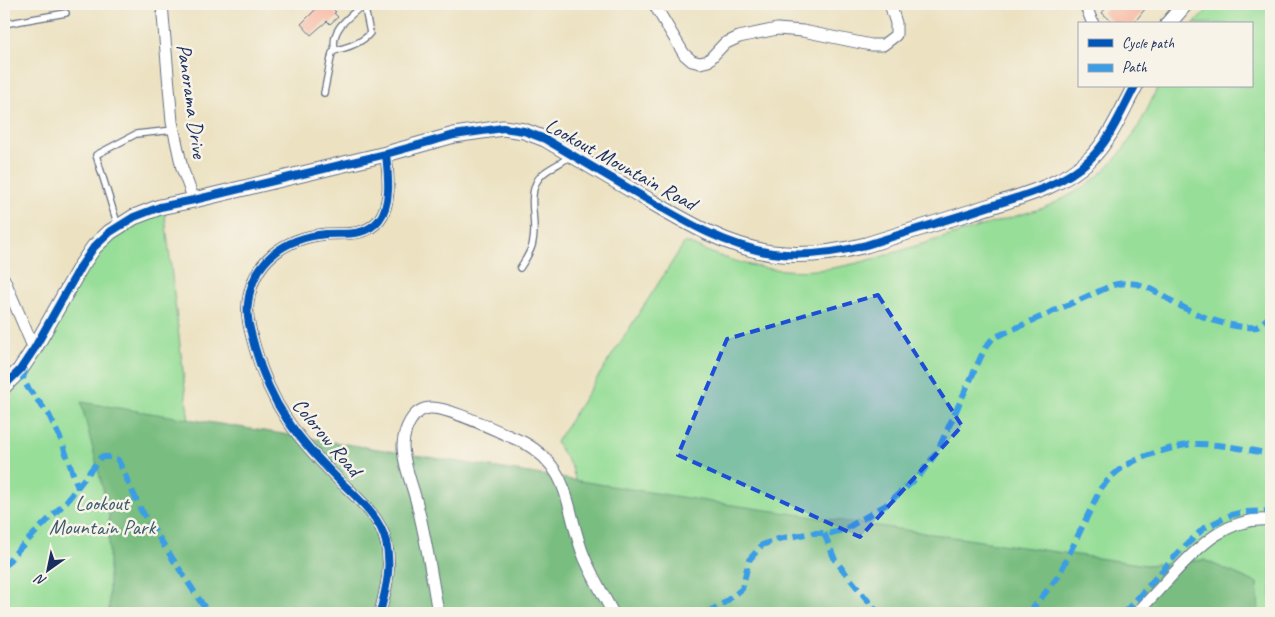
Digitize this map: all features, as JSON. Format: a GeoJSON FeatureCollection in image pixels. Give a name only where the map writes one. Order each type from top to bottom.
{"type":"FeatureCollection","features":[{"type":"Feature","properties":{"kind":"street","name":"Panorama Drive"},"geometry":{"type":"LineString","coordinates":[[162,4],[174,130],[182,168],[194,200]]}},
{"type":"Feature","properties":{"kind":"street"},"geometry":{"type":"LineString","coordinates":[[654,4],[684,54],[692,61],[700,63],[708,61],[724,44],[740,37],[777,30],[803,31],[871,45],[883,45],[896,35],[896,23],[890,4]]}},
{"type":"Feature","properties":{"kind":"street"},"geometry":{"type":"LineString","coordinates":[[1085,4],[1092,22]]}},
{"type":"Feature","properties":{"kind":"street"},"geometry":{"type":"LineString","coordinates":[[1170,22],[1185,4]]}},
{"type":"Feature","properties":{"kind":"street","name":"Lookout Mountain Road"},"geometry":{"type":"LineString","coordinates":[[4,386],[20,370],[34,349],[81,266],[94,247],[110,232],[134,217],[160,207],[386,154],[454,135],[503,128],[524,131],[538,136],[680,219],[724,239],[772,253],[816,254],[841,251],[866,245],[1017,197],[1050,185],[1074,173],[1089,160],[1104,142],[1134,88]]}},
{"type":"Feature","properties":{"kind":"street","name":"Colorow Road"},"geometry":{"type":"LineString","coordinates":[[380,613],[388,580],[389,563],[386,541],[378,521],[304,443],[285,418],[268,389],[249,326],[248,304],[254,280],[264,263],[277,250],[292,242],[310,236],[354,233],[369,229],[380,219],[386,203],[388,176],[386,154]]}},
{"type":"Feature","properties":{"kind":"street"},"geometry":{"type":"LineString","coordinates":[[4,279],[34,349]]}},
{"type":"Feature","properties":{"kind":"street"},"geometry":{"type":"LineString","coordinates":[[438,613],[418,508],[403,445],[410,421],[418,412],[429,408],[444,409],[523,442],[534,448],[550,463],[563,484],[575,531],[585,559],[613,613]]}},
{"type":"Feature","properties":{"kind":"street"},"geometry":{"type":"LineString","coordinates":[[1137,613],[1209,538],[1222,530],[1240,523],[1271,520]]}},
{"type":"Feature","properties":{"kind":"lane"},"geometry":{"type":"LineString","coordinates":[[335,50],[360,41],[370,33],[364,4]]}},
{"type":"Feature","properties":{"kind":"lane"},"geometry":{"type":"LineString","coordinates":[[324,93],[332,53],[335,50],[334,38],[340,27],[364,4]]}},
{"type":"Feature","properties":{"kind":"lane"},"geometry":{"type":"LineString","coordinates":[[4,24],[66,13]]}},
{"type":"Feature","properties":{"kind":"lane"},"geometry":{"type":"LineString","coordinates":[[118,227],[96,155],[136,134],[174,130]]}},
{"type":"Feature","properties":{"kind":"lane"},"geometry":{"type":"LineString","coordinates":[[520,268],[532,248],[534,239],[532,210],[536,183],[546,172],[564,161],[571,154]]}},
{"type":"Feature","properties":{"kind":"highlighted area"},"geometry":{"type":"Polygon","coordinates":[[[878,295],[962,426],[860,537],[678,455],[727,339],[878,295]]]}},
{"type":"Feature","properties":{"kind":"green space"},"geometry":{"type":"Polygon","coordinates":[[[1214,4],[1271,4],[1271,613],[630,613],[594,548],[572,468],[556,442],[685,242],[721,256],[758,267],[802,271],[819,270],[854,264],[1043,208],[1065,198],[1084,186],[1114,160],[1127,145],[1138,127],[1157,88],[1252,88],[1252,22],[1195,22],[1214,4]]]}},
{"type":"Feature","properties":{"kind":"green space","name":"Lookout Mountain Park"},"geometry":{"type":"Polygon","coordinates":[[[164,207],[211,613],[4,613],[4,386],[96,250],[129,223],[164,207]]]}},
{"type":"Feature","properties":{"kind":"green space"},"geometry":{"type":"Polygon","coordinates":[[[81,402],[712,502],[1146,565],[1204,560],[1257,583],[1259,613],[109,613],[109,513],[81,402]]]}},
{"type":"Feature","properties":{"kind":"building"},"geometry":{"type":"Polygon","coordinates":[[[321,4],[328,4],[338,17],[330,24],[327,21],[311,35],[301,24],[321,4]]]}},
{"type":"Feature","properties":{"kind":"building"},"geometry":{"type":"Polygon","coordinates":[[[1109,4],[1149,4],[1135,22],[1113,22],[1102,13],[1109,4]]]}},
{"type":"Feature","properties":{"kind":"marked path"},"geometry":{"type":"LineString","coordinates":[[706,613],[724,603],[742,589],[749,560],[762,545],[778,539],[812,533],[832,533],[845,529],[886,505],[920,475],[937,452],[985,348],[993,338],[1113,285],[1123,283],[1146,286],[1194,313],[1225,324],[1257,327],[1271,314]]}},
{"type":"Feature","properties":{"kind":"marked path"},"geometry":{"type":"LineString","coordinates":[[25,368],[23,379],[49,415],[62,442],[78,488]]}},
{"type":"Feature","properties":{"kind":"marked path"},"geometry":{"type":"LineString","coordinates":[[1029,613],[1058,577],[1101,488],[1122,468],[1146,456],[1173,448],[1199,444],[1271,454]]}},
{"type":"Feature","properties":{"kind":"marked path"},"geometry":{"type":"LineString","coordinates":[[4,567],[17,551],[66,502],[101,457],[111,457],[118,460],[141,510],[208,613]]}},
{"type":"Feature","properties":{"kind":"marked path"},"geometry":{"type":"LineString","coordinates":[[1124,613],[1180,551],[1204,528],[1231,515],[1244,512],[1271,511]]}},
{"type":"Feature","properties":{"kind":"marked path"},"geometry":{"type":"LineString","coordinates":[[824,533],[835,560],[878,613]]}},
{"type":"Feature","properties":{"kind":"cycle path"},"geometry":{"type":"LineString","coordinates":[[4,386],[20,370],[34,349],[81,266],[94,247],[110,232],[134,217],[160,207],[386,154],[454,135],[503,128],[524,131],[545,139],[655,204],[720,238],[772,253],[808,254],[831,252],[866,245],[1005,202],[1035,192],[1064,178],[1089,160],[1103,144],[1134,88]]}},
{"type":"Feature","properties":{"kind":"cycle path"},"geometry":{"type":"LineString","coordinates":[[380,613],[388,569],[388,551],[383,533],[367,508],[310,450],[287,420],[261,369],[249,326],[248,303],[251,288],[264,263],[285,246],[311,236],[361,232],[379,220],[386,206],[387,197],[386,154]]}}]}
